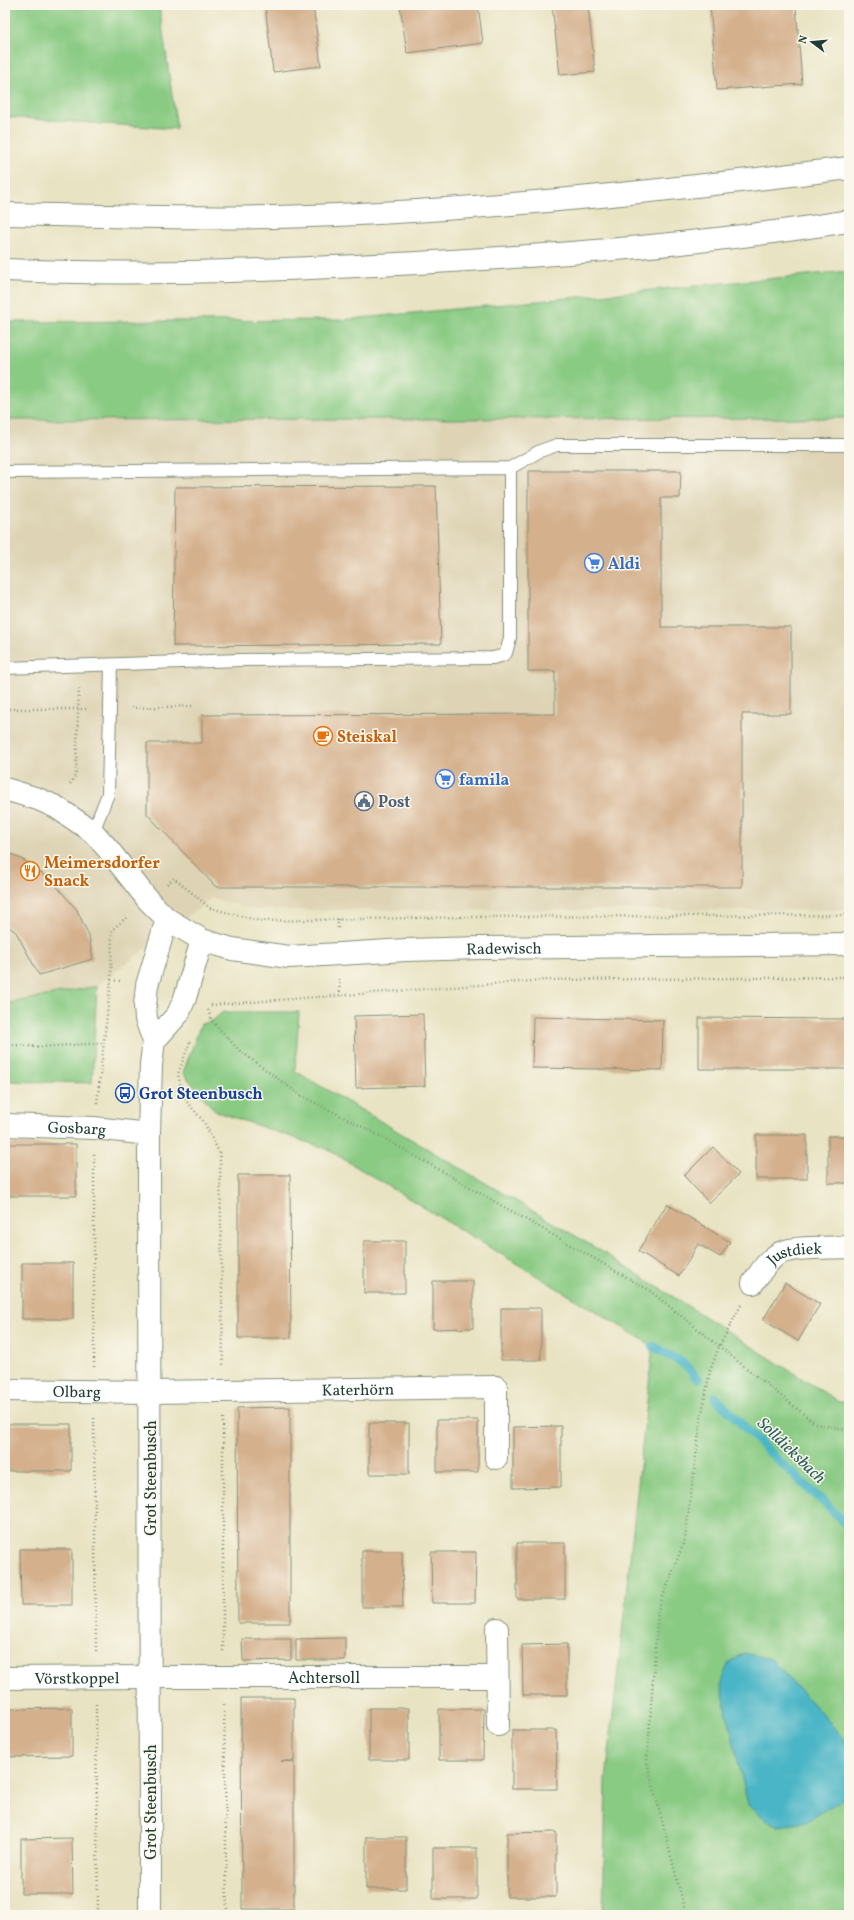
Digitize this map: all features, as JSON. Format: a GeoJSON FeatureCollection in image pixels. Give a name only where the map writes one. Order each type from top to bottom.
{"type":"FeatureCollection","features":[{"type":"Feature","properties":{"kind":"main road"},"geometry":{"type":"LineString","coordinates":[[5,214],[178,217],[335,216],[498,206],[650,192],[849,168]]}},
{"type":"Feature","properties":{"kind":"main road"},"geometry":{"type":"LineString","coordinates":[[5,270],[168,272],[336,267],[512,257],[682,242],[849,221]]}},
{"type":"Feature","properties":{"kind":"main road"},"geometry":{"type":"LineString","coordinates":[[5,789],[38,799],[56,807],[93,832],[148,900],[167,919]]}},
{"type":"Feature","properties":{"kind":"main road","name":"Radewisch"},"geometry":{"type":"LineString","coordinates":[[167,919],[184,931],[202,940],[232,949],[289,957],[466,949],[849,944]]}},
{"type":"Feature","properties":{"kind":"main road","name":"Grot Steenbusch"},"geometry":{"type":"LineString","coordinates":[[150,1915],[149,1134],[151,1064],[154,1041],[146,1019],[145,1006],[147,984],[167,919]]}},
{"type":"Feature","properties":{"kind":"main road"},"geometry":{"type":"LineString","coordinates":[[154,1041],[169,1026],[183,1004],[202,940]]}},
{"type":"Feature","properties":{"kind":"main road","name":"Gosbarg"},"geometry":{"type":"LineString","coordinates":[[5,1125],[94,1128],[149,1134]]}},
{"type":"Feature","properties":{"kind":"main road","name":"Justdiek"},"geometry":{"type":"LineString","coordinates":[[753,1283],[765,1266],[780,1254],[803,1249],[849,1247]]}},
{"type":"Feature","properties":{"kind":"main road","name":"Katerhörn"},"geometry":{"type":"LineString","coordinates":[[150,1392],[496,1387],[496,1458]]}},
{"type":"Feature","properties":{"kind":"main road","name":"Olbarg"},"geometry":{"type":"LineString","coordinates":[[5,1390],[150,1392]]}},
{"type":"Feature","properties":{"kind":"main road"},"geometry":{"type":"LineString","coordinates":[[497,1629],[498,1724]]}},
{"type":"Feature","properties":{"kind":"main road","name":"Achtersoll"},"geometry":{"type":"LineString","coordinates":[[150,1676],[497,1677]]}},
{"type":"Feature","properties":{"kind":"main road","name":"Vörstkoppel"},"geometry":{"type":"LineString","coordinates":[[5,1678],[150,1676]]}},
{"type":"Feature","properties":{"kind":"lane"},"geometry":{"type":"LineString","coordinates":[[5,472],[510,468],[534,454],[558,445],[849,445]]}},
{"type":"Feature","properties":{"kind":"lane"},"geometry":{"type":"LineString","coordinates":[[5,668],[240,660],[493,658],[502,656],[506,653],[510,638],[510,468]]}},
{"type":"Feature","properties":{"kind":"lane"},"geometry":{"type":"LineString","coordinates":[[93,832],[108,794],[111,665]]}},
{"type":"Feature","properties":{"kind":"path"},"geometry":{"type":"LineString","coordinates":[[56,807],[76,774],[79,665]]}},
{"type":"Feature","properties":{"kind":"path"},"geometry":{"type":"LineString","coordinates":[[174,878],[210,908],[260,921],[466,917],[849,915]]}},
{"type":"Feature","properties":{"kind":"path"},"geometry":{"type":"LineString","coordinates":[[207,1006],[545,980],[849,976]]}},
{"type":"Feature","properties":{"kind":"path"},"geometry":{"type":"LineString","coordinates":[[111,980],[147,984]]}},
{"type":"Feature","properties":{"kind":"path"},"geometry":{"type":"LineString","coordinates":[[204,1011],[207,1006]]}},
{"type":"Feature","properties":{"kind":"path"},"geometry":{"type":"LineString","coordinates":[[207,1006],[212,1021],[240,1051],[300,1094],[382,1137],[649,1290],[816,1424],[849,1430]]}},
{"type":"Feature","properties":{"kind":"path"},"geometry":{"type":"LineString","coordinates":[[191,1037],[178,1074],[183,1096],[204,1122],[220,1154],[227,1915]]}},
{"type":"Feature","properties":{"kind":"path"},"geometry":{"type":"LineString","coordinates":[[5,1044],[39,1047],[103,1043]]}},
{"type":"Feature","properties":{"kind":"path"},"geometry":{"type":"LineString","coordinates":[[686,1915],[647,1762],[658,1610],[685,1539],[701,1418],[710,1371],[719,1347],[753,1283]]}},
{"type":"Feature","properties":{"kind":"shaded area"},"geometry":{"type":"Polygon","coordinates":[[[849,418],[849,910],[255,910],[212,898],[97,986],[5,1004],[5,420],[849,418]]]}},
{"type":"Feature","properties":{"kind":"green space"},"geometry":{"type":"Polygon","coordinates":[[[5,5],[159,5],[177,129],[5,117],[5,5]]]}},
{"type":"Feature","properties":{"kind":"green space"},"geometry":{"type":"Polygon","coordinates":[[[849,271],[849,418],[5,420],[5,322],[340,320],[849,271]]]}},
{"type":"Feature","properties":{"kind":"green space"},"geometry":{"type":"Polygon","coordinates":[[[97,986],[92,1083],[5,1081],[5,1004],[97,986]]]}},
{"type":"Feature","properties":{"kind":"green space"},"geometry":{"type":"Polygon","coordinates":[[[223,1012],[299,1012],[295,1071],[601,1251],[839,1402],[849,1402],[849,1915],[603,1915],[606,1780],[653,1346],[327,1149],[215,1111],[183,1073],[201,1024],[212,1021],[223,1012]]]}},
{"type":"Feature","properties":{"kind":"water"},"geometry":{"type":"Polygon","coordinates":[[[744,1653],[771,1659],[844,1738],[849,1755],[849,1778],[842,1799],[806,1822],[779,1826],[768,1821],[748,1805],[721,1686],[729,1662],[744,1653]]]}},
{"type":"Feature","properties":{"kind":"building"},"geometry":{"type":"Polygon","coordinates":[[[265,5],[313,5],[321,66],[273,72],[265,5]]]}},
{"type":"Feature","properties":{"kind":"building"},"geometry":{"type":"Polygon","coordinates":[[[400,5],[478,5],[483,43],[407,53],[400,5]]]}},
{"type":"Feature","properties":{"kind":"building"},"geometry":{"type":"Polygon","coordinates":[[[552,5],[588,5],[595,72],[560,75],[552,5]]]}},
{"type":"Feature","properties":{"kind":"building"},"geometry":{"type":"Polygon","coordinates":[[[710,5],[796,5],[802,84],[717,90],[710,5]]]}},
{"type":"Feature","properties":{"kind":"building","name":"famila"},"geometry":{"type":"Polygon","coordinates":[[[528,471],[681,471],[680,498],[661,498],[661,627],[791,627],[791,714],[742,714],[742,887],[216,887],[147,814],[147,743],[202,743],[202,715],[555,714],[555,671],[528,671],[528,471]]]}},
{"type":"Feature","properties":{"kind":"building"},"geometry":{"type":"Polygon","coordinates":[[[436,486],[441,644],[173,646],[175,487],[436,486]]]}},
{"type":"Feature","properties":{"kind":"building"},"geometry":{"type":"Polygon","coordinates":[[[5,851],[25,861],[52,881],[77,910],[89,936],[93,959],[39,975],[16,932],[5,924],[5,851]]]}},
{"type":"Feature","properties":{"kind":"building"},"geometry":{"type":"Polygon","coordinates":[[[423,1014],[425,1086],[356,1088],[354,1016],[423,1014]]]}},
{"type":"Feature","properties":{"kind":"building"},"geometry":{"type":"Polygon","coordinates":[[[533,1017],[663,1020],[662,1070],[532,1068],[533,1017]]]}},
{"type":"Feature","properties":{"kind":"building"},"geometry":{"type":"Polygon","coordinates":[[[699,1018],[849,1019],[849,1069],[699,1069],[699,1018]]]}},
{"type":"Feature","properties":{"kind":"building"},"geometry":{"type":"Polygon","coordinates":[[[756,1135],[807,1135],[807,1179],[756,1179],[756,1135]]]}},
{"type":"Feature","properties":{"kind":"building"},"geometry":{"type":"Polygon","coordinates":[[[828,1136],[849,1136],[849,1183],[828,1183],[828,1136]]]}},
{"type":"Feature","properties":{"kind":"building"},"geometry":{"type":"Polygon","coordinates":[[[5,1144],[76,1144],[76,1196],[5,1196],[5,1144]]]}},
{"type":"Feature","properties":{"kind":"building"},"geometry":{"type":"Polygon","coordinates":[[[713,1147],[739,1174],[709,1203],[684,1176],[713,1147]]]}},
{"type":"Feature","properties":{"kind":"building"},"geometry":{"type":"Polygon","coordinates":[[[238,1175],[290,1175],[291,1338],[238,1338],[238,1175]]]}},
{"type":"Feature","properties":{"kind":"building"},"geometry":{"type":"Polygon","coordinates":[[[667,1204],[730,1242],[720,1257],[698,1244],[679,1276],[638,1251],[667,1204]]]}},
{"type":"Feature","properties":{"kind":"building"},"geometry":{"type":"Polygon","coordinates":[[[364,1241],[405,1241],[405,1293],[364,1293],[364,1241]]]}},
{"type":"Feature","properties":{"kind":"building"},"geometry":{"type":"Polygon","coordinates":[[[22,1263],[73,1263],[73,1319],[22,1319],[22,1263]]]}},
{"type":"Feature","properties":{"kind":"building"},"geometry":{"type":"Polygon","coordinates":[[[433,1281],[473,1281],[473,1328],[433,1329],[433,1281]]]}},
{"type":"Feature","properties":{"kind":"building"},"geometry":{"type":"Polygon","coordinates":[[[785,1283],[820,1304],[798,1341],[763,1320],[785,1283]]]}},
{"type":"Feature","properties":{"kind":"building"},"geometry":{"type":"Polygon","coordinates":[[[501,1308],[541,1308],[541,1360],[501,1360],[501,1308]]]}},
{"type":"Feature","properties":{"kind":"building"},"geometry":{"type":"Polygon","coordinates":[[[290,1407],[290,1623],[238,1623],[237,1408],[290,1407]]]}},
{"type":"Feature","properties":{"kind":"building"},"geometry":{"type":"Polygon","coordinates":[[[437,1420],[478,1420],[478,1472],[437,1472],[437,1420]]]}},
{"type":"Feature","properties":{"kind":"building"},"geometry":{"type":"Polygon","coordinates":[[[369,1423],[409,1423],[409,1474],[369,1474],[369,1423]]]}},
{"type":"Feature","properties":{"kind":"building"},"geometry":{"type":"Polygon","coordinates":[[[5,1424],[71,1424],[71,1471],[5,1471],[5,1424]]]}},
{"type":"Feature","properties":{"kind":"building"},"geometry":{"type":"Polygon","coordinates":[[[561,1426],[561,1487],[513,1488],[513,1427],[561,1426]]]}},
{"type":"Feature","properties":{"kind":"building"},"geometry":{"type":"Polygon","coordinates":[[[517,1543],[565,1543],[565,1599],[517,1599],[517,1543]]]}},
{"type":"Feature","properties":{"kind":"building"},"geometry":{"type":"Polygon","coordinates":[[[20,1549],[72,1549],[72,1605],[21,1605],[20,1549]]]}},
{"type":"Feature","properties":{"kind":"building"},"geometry":{"type":"Polygon","coordinates":[[[362,1551],[402,1551],[403,1607],[362,1607],[362,1551]]]}},
{"type":"Feature","properties":{"kind":"building"},"geometry":{"type":"Polygon","coordinates":[[[431,1552],[476,1552],[475,1603],[432,1603],[431,1552]]]}},
{"type":"Feature","properties":{"kind":"building"},"geometry":{"type":"Polygon","coordinates":[[[345,1638],[345,1660],[296,1660],[296,1639],[345,1638]]]}},
{"type":"Feature","properties":{"kind":"building"},"geometry":{"type":"Polygon","coordinates":[[[242,1639],[291,1639],[291,1660],[243,1661],[242,1639]]]}},
{"type":"Feature","properties":{"kind":"building"},"geometry":{"type":"Polygon","coordinates":[[[567,1644],[567,1695],[523,1695],[522,1645],[567,1644]]]}},
{"type":"Feature","properties":{"kind":"building"},"geometry":{"type":"Polygon","coordinates":[[[241,1698],[294,1698],[294,1761],[281,1761],[294,1762],[294,1909],[242,1909],[241,1698]]]}},
{"type":"Feature","properties":{"kind":"building"},"geometry":{"type":"Polygon","coordinates":[[[72,1708],[72,1756],[5,1757],[5,1709],[72,1708]]]}},
{"type":"Feature","properties":{"kind":"building"},"geometry":{"type":"Polygon","coordinates":[[[369,1708],[409,1708],[409,1760],[369,1760],[369,1708]]]}},
{"type":"Feature","properties":{"kind":"building"},"geometry":{"type":"Polygon","coordinates":[[[439,1709],[484,1709],[483,1760],[439,1760],[439,1709]]]}},
{"type":"Feature","properties":{"kind":"building"},"geometry":{"type":"Polygon","coordinates":[[[512,1730],[556,1730],[557,1789],[512,1789],[512,1730]]]}},
{"type":"Feature","properties":{"kind":"building"},"geometry":{"type":"Polygon","coordinates":[[[556,1832],[556,1897],[507,1897],[507,1833],[556,1832]]]}},
{"type":"Feature","properties":{"kind":"building"},"geometry":{"type":"Polygon","coordinates":[[[366,1837],[406,1837],[406,1889],[366,1889],[366,1837]]]}},
{"type":"Feature","properties":{"kind":"building"},"geometry":{"type":"Polygon","coordinates":[[[72,1838],[73,1894],[21,1894],[21,1839],[72,1838]]]}},
{"type":"Feature","properties":{"kind":"building"},"geometry":{"type":"Polygon","coordinates":[[[433,1848],[477,1848],[477,1899],[433,1899],[433,1848]]]}},
{"type":"Feature","properties":{"kind":"waterway","name":"Solldieksbach"},"geometry":{"type":"LineString","coordinates":[[653,1346],[684,1364],[698,1379]]}},
{"type":"Feature","properties":{"kind":"waterway","name":"Solldieksbach"},"geometry":{"type":"LineString","coordinates":[[715,1397],[762,1445],[849,1526]]}},
{"type":"Feature","properties":{"kind":"place","name":"Aldi"},"geometry":{"type":"Point","coordinates":[594,563]}},
{"type":"Feature","properties":{"kind":"place","name":"Steiskal"},"geometry":{"type":"Point","coordinates":[323,736]}},
{"type":"Feature","properties":{"kind":"place","name":"famila"},"geometry":{"type":"Point","coordinates":[445,779]}},
{"type":"Feature","properties":{"kind":"place","name":"Post"},"geometry":{"type":"Point","coordinates":[364,801]}},
{"type":"Feature","properties":{"kind":"place","name":"Meimersdorfer Snack"},"geometry":{"type":"Point","coordinates":[30,871]}},
{"type":"Feature","properties":{"kind":"place","name":"Grot Steenbusch"},"geometry":{"type":"Point","coordinates":[125,1093]}}]}
